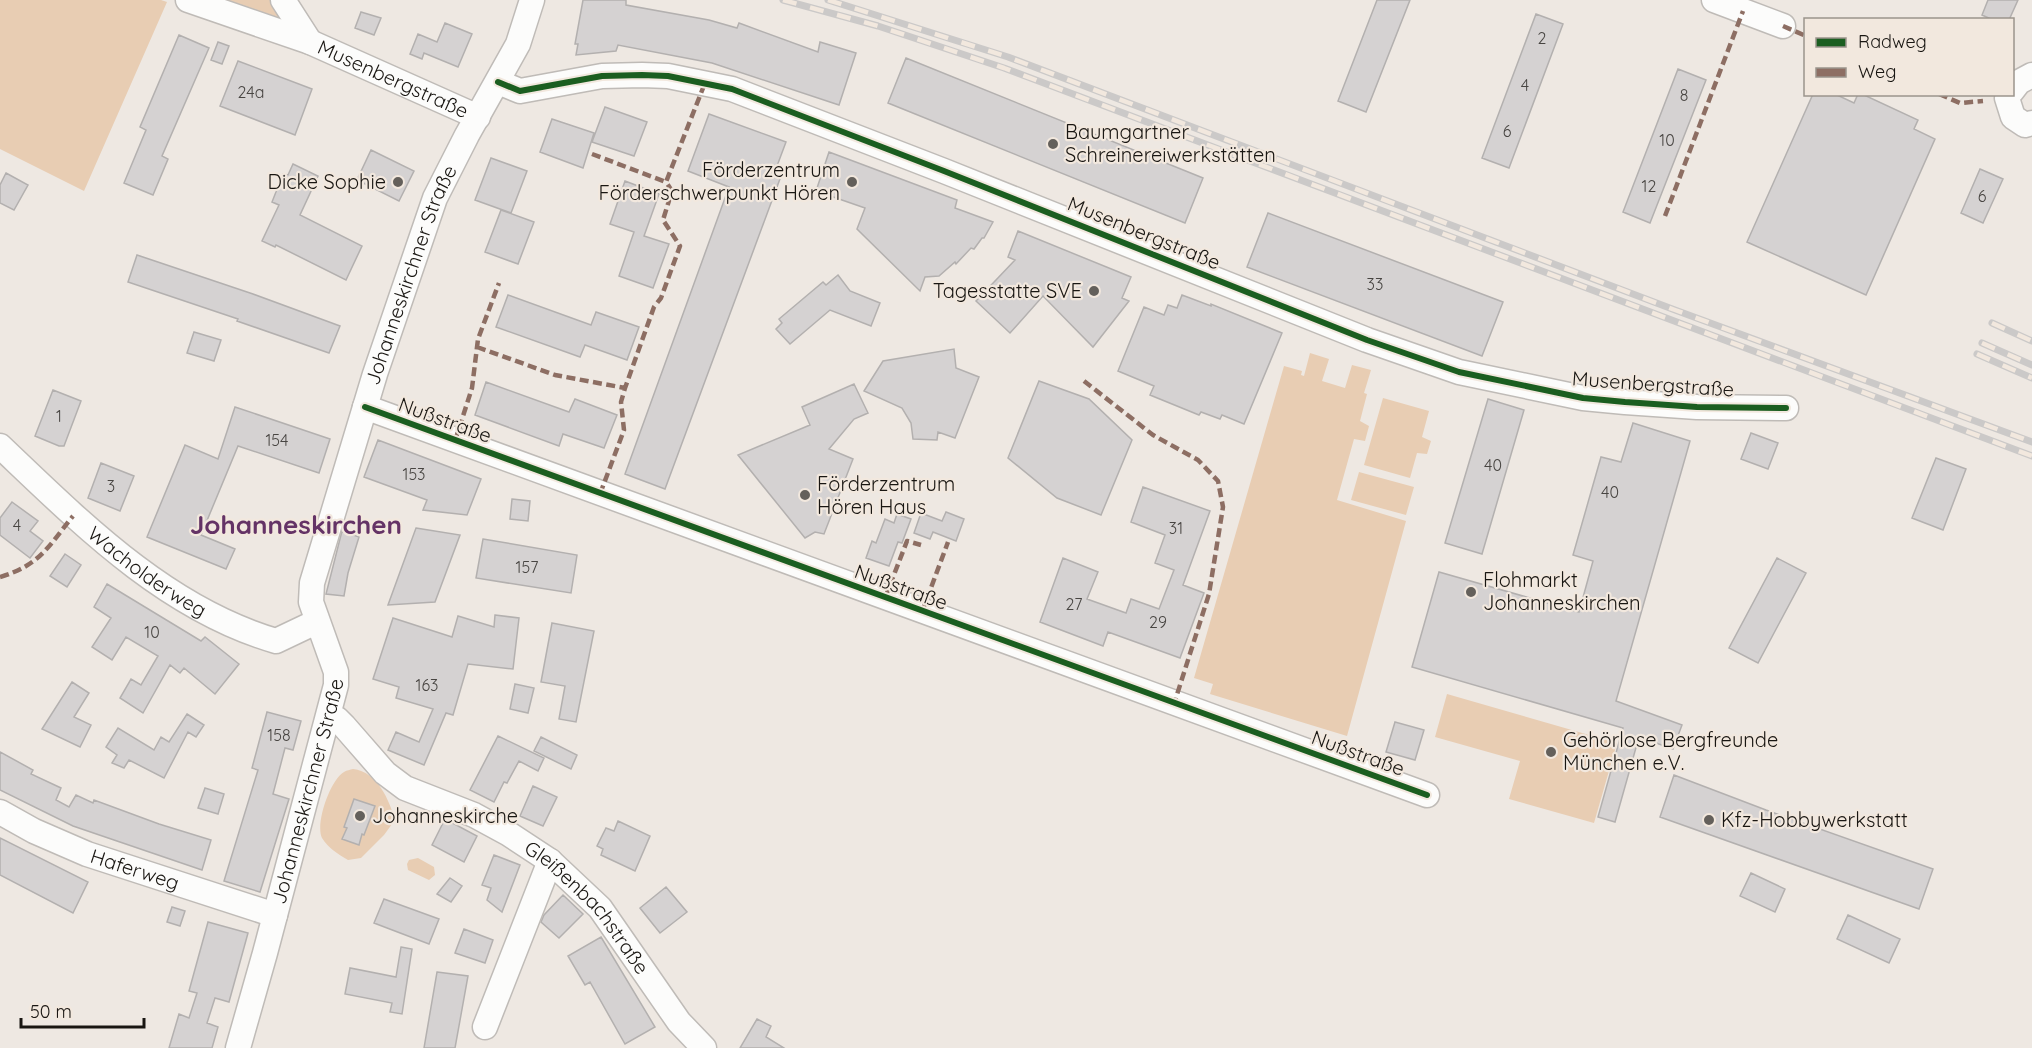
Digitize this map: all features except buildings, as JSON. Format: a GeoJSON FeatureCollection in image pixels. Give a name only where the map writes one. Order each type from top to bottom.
{"type":"FeatureCollection","features":[{"type":"Feature","properties":{"kind":"street","name":"Musenbergstraße"},"geometry":{"type":"LineString","coordinates":[[188,0],[310,42],[478,117]]}},
{"type":"Feature","properties":{"kind":"street","name":"Musenbergstraße"},"geometry":{"type":"LineString","coordinates":[[283,0],[310,42]]}},
{"type":"Feature","properties":{"kind":"street","name":"Johanneskirchner Straße"},"geometry":{"type":"LineString","coordinates":[[238,1048],[336,685],[336,672],[310,602],[312,583],[365,407],[435,198],[518,44],[532,0]]}},
{"type":"Feature","properties":{"kind":"street"},"geometry":{"type":"LineString","coordinates":[[1714,0],[1783,26]]}},
{"type":"Feature","properties":{"kind":"street","name":"Musenbergstraße"},"geometry":{"type":"LineString","coordinates":[[498,82],[520,91],[602,76],[642,75],[668,76],[732,89],[955,175],[1367,340],[1460,372],[1572,396],[1625,402],[1697,407],[1786,408]]}},
{"type":"Feature","properties":{"kind":"street"},"geometry":{"type":"LineString","coordinates":[[2014,90],[2019,82],[2032,75]]}},
{"type":"Feature","properties":{"kind":"street"},"geometry":{"type":"LineString","coordinates":[[2008,96],[2013,117],[2025,125],[2032,123]]}},
{"type":"Feature","properties":{"kind":"street","name":"Nußstraße"},"geometry":{"type":"LineString","coordinates":[[365,407],[1427,795]]}},
{"type":"Feature","properties":{"kind":"street","name":"Wacholderweg"},"geometry":{"type":"LineString","coordinates":[[0,446],[73,516],[139,570],[212,616],[276,641],[316,621]]}},
{"type":"Feature","properties":{"kind":"street","name":"Gleißenbachstraße"},"geometry":{"type":"LineString","coordinates":[[329,716],[337,719],[386,773],[405,788],[474,815],[509,834],[550,861],[600,908],[679,1022],[704,1048]]}},
{"type":"Feature","properties":{"kind":"street","name":"Haferweg"},"geometry":{"type":"LineString","coordinates":[[0,812],[34,831],[87,854],[275,915]]}},
{"type":"Feature","properties":{"kind":"street"},"geometry":{"type":"LineString","coordinates":[[485,1027],[550,861]]}},
{"type":"Feature","properties":{"kind":"shaded area"},"geometry":{"type":"Polygon","coordinates":[[[0,0],[161,0],[167,2],[84,191],[0,149],[0,0]]]}},
{"type":"Feature","properties":{"kind":"shaded area"},"geometry":{"type":"Polygon","coordinates":[[[221,0],[272,0],[284,19],[221,0]]]}},
{"type":"Feature","properties":{"kind":"shaded area"},"geometry":{"type":"Polygon","coordinates":[[[1310,353],[1329,359],[1322,381],[1345,388],[1352,365],[1371,370],[1364,393],[1367,394],[1360,421],[1369,426],[1365,441],[1354,439],[1337,500],[1406,521],[1347,736],[1210,694],[1213,684],[1194,678],[1284,366],[1302,371],[1301,375],[1304,376],[1310,353]]]}},
{"type":"Feature","properties":{"kind":"shaded area"},"geometry":{"type":"Polygon","coordinates":[[[1383,398],[1429,411],[1422,437],[1431,441],[1427,454],[1417,453],[1410,478],[1364,465],[1383,398]]]}},
{"type":"Feature","properties":{"kind":"shaded area"},"geometry":{"type":"Polygon","coordinates":[[[1359,472],[1414,487],[1406,515],[1351,500],[1359,472]]]}},
{"type":"Feature","properties":{"kind":"shaded area","name":"Gehörlose Bergfreunde München e.V."},"geometry":{"type":"Polygon","coordinates":[[[1447,694],[1617,743],[1594,823],[1509,799],[1520,761],[1435,737],[1447,694]]]}},
{"type":"Feature","properties":{"kind":"shaded area"},"geometry":{"type":"Polygon","coordinates":[[[353,769],[362,771],[376,781],[386,796],[395,820],[384,835],[361,858],[348,860],[324,842],[320,831],[322,813],[329,793],[344,772],[353,769]]]}},
{"type":"Feature","properties":{"kind":"shaded area"},"geometry":{"type":"Polygon","coordinates":[[[418,858],[434,867],[435,875],[429,880],[408,870],[409,860],[418,858]]]}},
{"type":"Feature","properties":{"kind":"railway"},"geometry":{"type":"LineString","coordinates":[[783,0],[878,26],[1004,68],[2032,456]]}},
{"type":"Feature","properties":{"kind":"railway"},"geometry":{"type":"LineString","coordinates":[[828,0],[1008,57],[1675,310],[2032,442]]}},
{"type":"Feature","properties":{"kind":"railway"},"geometry":{"type":"LineString","coordinates":[[1992,323],[2032,341]]}},
{"type":"Feature","properties":{"kind":"railway"},"geometry":{"type":"LineString","coordinates":[[1982,343],[2032,365]]}},
{"type":"Feature","properties":{"kind":"railway"},"geometry":{"type":"LineString","coordinates":[[1977,354],[2032,378]]}},
{"type":"Feature","properties":{"kind":"marked path"},"geometry":{"type":"LineString","coordinates":[[1665,216],[1743,11]]}},
{"type":"Feature","properties":{"kind":"marked path"},"geometry":{"type":"LineString","coordinates":[[1783,26],[1804,35]]}},
{"type":"Feature","properties":{"kind":"marked path"},"geometry":{"type":"LineString","coordinates":[[600,494],[624,430],[621,402],[625,388],[654,307],[661,298],[680,246],[663,220],[672,191],[666,182],[705,83]]}},
{"type":"Feature","properties":{"kind":"marked path"},"geometry":{"type":"LineString","coordinates":[[1944,96],[1960,103],[1983,101]]}},
{"type":"Feature","properties":{"kind":"marked path"},"geometry":{"type":"LineString","coordinates":[[592,154],[666,182]]}},
{"type":"Feature","properties":{"kind":"marked path"},"geometry":{"type":"LineString","coordinates":[[455,441],[472,388],[478,339],[499,283]]}},
{"type":"Feature","properties":{"kind":"marked path"},"geometry":{"type":"LineString","coordinates":[[477,347],[555,375],[625,388]]}},
{"type":"Feature","properties":{"kind":"marked path"},"geometry":{"type":"LineString","coordinates":[[1084,381],[1153,435],[1198,460],[1218,481],[1223,507],[1209,594],[1174,704]]}},
{"type":"Feature","properties":{"kind":"marked path"},"geometry":{"type":"LineString","coordinates":[[0,577],[34,561],[73,516]]}},
{"type":"Feature","properties":{"kind":"marked path"},"geometry":{"type":"LineString","coordinates":[[885,598],[907,541],[921,545]]}},
{"type":"Feature","properties":{"kind":"marked path"},"geometry":{"type":"LineString","coordinates":[[922,612],[948,542]]}},
{"type":"Feature","properties":{"kind":"cycle path"},"geometry":{"type":"LineString","coordinates":[[498,82],[520,91],[602,76],[642,75],[668,76],[732,89],[1367,340],[1459,372],[1583,398],[1697,407],[1786,408]]}},
{"type":"Feature","properties":{"kind":"cycle path"},"geometry":{"type":"LineString","coordinates":[[365,407],[1427,795]]}},
{"type":"Feature","properties":{"kind":"place","name":"Baumgartner Schreinereiwerkstätten"},"geometry":{"type":"Point","coordinates":[1053,144]}},
{"type":"Feature","properties":{"kind":"place","name":"Dicke Sophie"},"geometry":{"type":"Point","coordinates":[398,182]}},
{"type":"Feature","properties":{"kind":"place","name":"Förderzentrum Förderschwerpunkt Hören"},"geometry":{"type":"Point","coordinates":[852,182]}},
{"type":"Feature","properties":{"kind":"place","name":"Tagesstatte SVE"},"geometry":{"type":"Point","coordinates":[1094,291]}},
{"type":"Feature","properties":{"kind":"place","name":"Förderzentrum Hören Haus"},"geometry":{"type":"Point","coordinates":[805,495]}},
{"type":"Feature","properties":{"kind":"place","name":"Flohmarkt Johanneskirchen"},"geometry":{"type":"Point","coordinates":[1471,592]}},
{"type":"Feature","properties":{"kind":"place","name":"Gehörlose Bergfreunde München e.V."},"geometry":{"type":"Point","coordinates":[1551,752]}},
{"type":"Feature","properties":{"kind":"place","name":"Johanneskirche"},"geometry":{"type":"Point","coordinates":[360,816]}},
{"type":"Feature","properties":{"kind":"place","name":"Kfz-Hobbywerkstatt"},"geometry":{"type":"Point","coordinates":[1709,820]}},
{"type":"Feature","properties":{"kind":"district","name":"Johanneskirchen"},"geometry":{"type":"Point","coordinates":[296,525]}}]}
